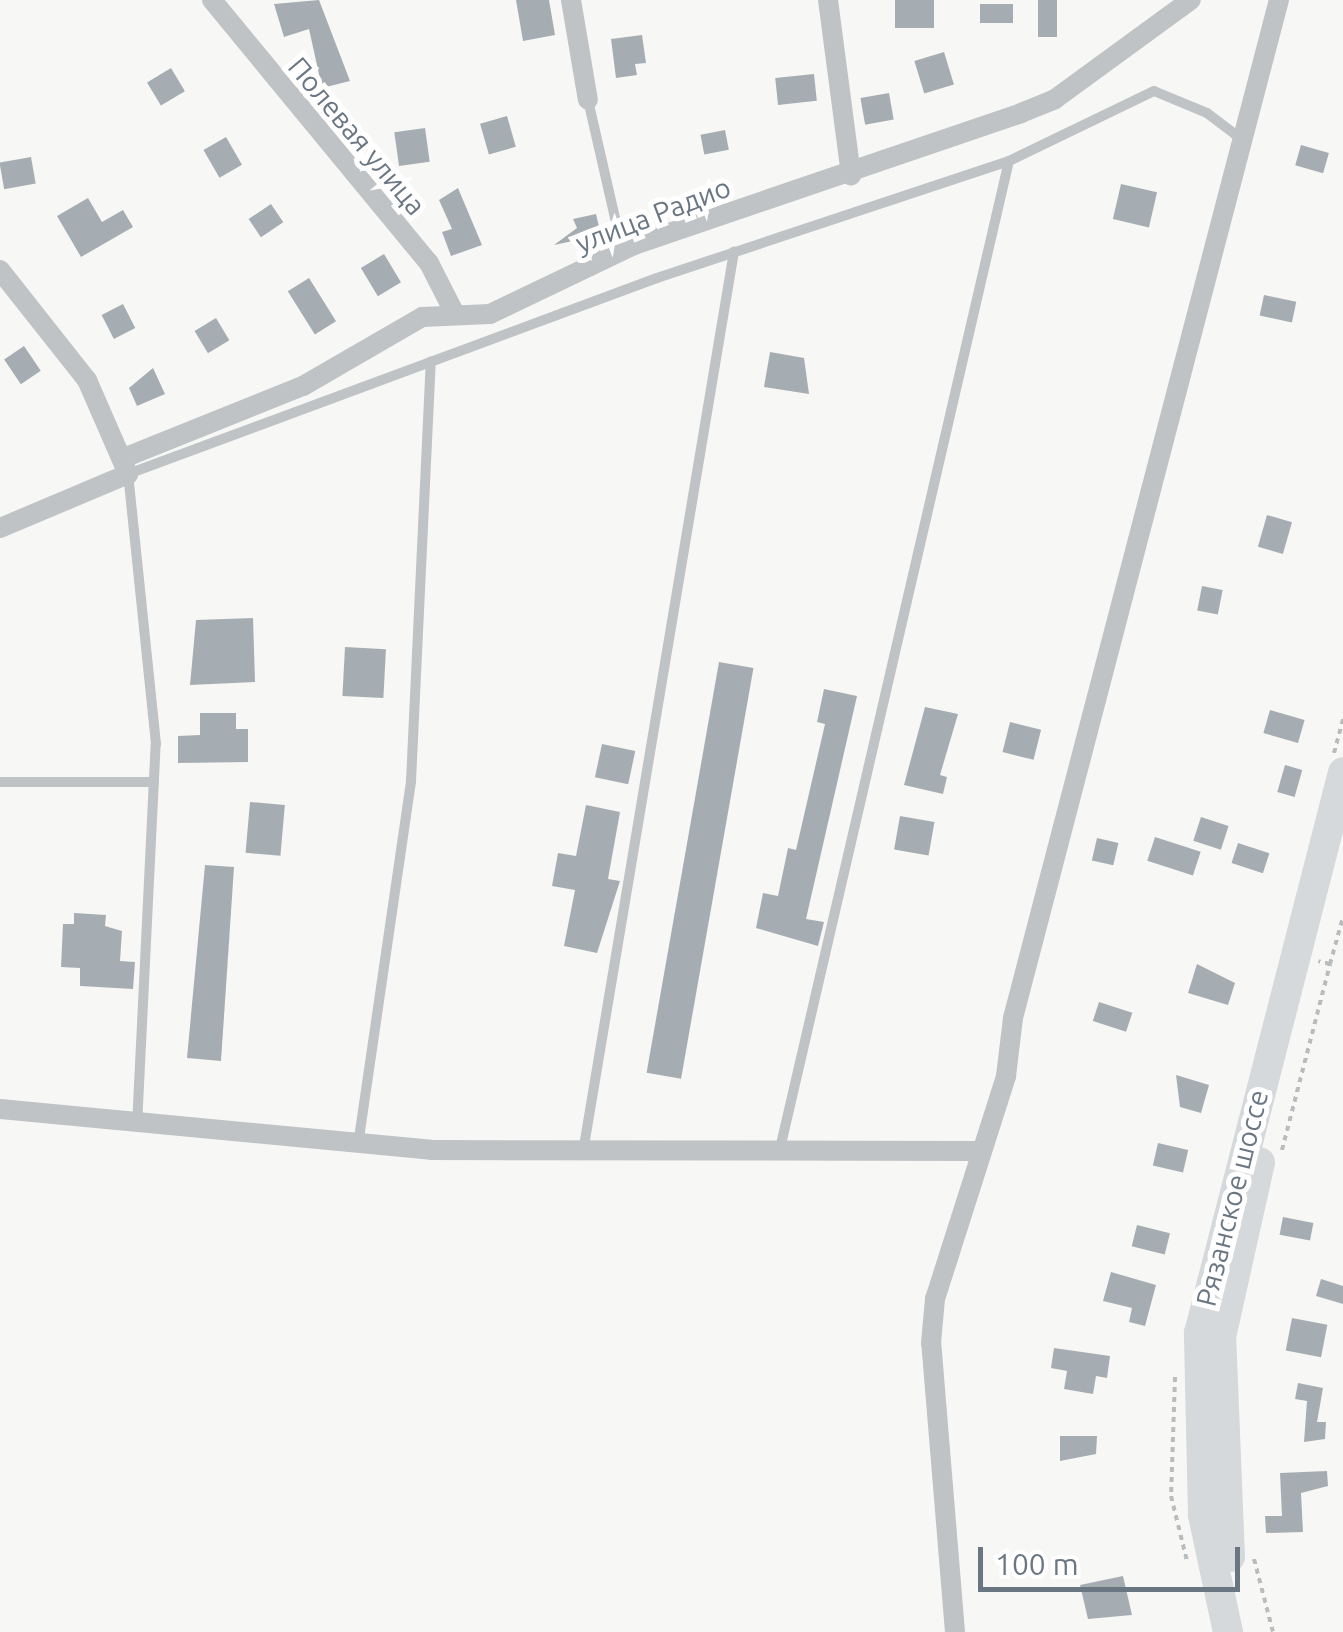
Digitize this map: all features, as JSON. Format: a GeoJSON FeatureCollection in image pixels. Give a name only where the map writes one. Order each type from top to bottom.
{"type":"FeatureCollection","features":[{"type":"Feature","properties":{"kind":"main road","name":"Рязанское шоссе"},"geometry":{"type":"LineString","coordinates":[[1228,1632],[1203,1515],[1199,1334],[1343,772]]}},
{"type":"Feature","properties":{"kind":"main road","name":"Рязанское шоссе"},"geometry":{"type":"LineString","coordinates":[[1248,1632],[1223,1509],[1221,1337],[1321,962],[1343,842]]}},
{"type":"Feature","properties":{"kind":"street","name":"Полевая улица"},"geometry":{"type":"LineString","coordinates":[[212,0],[429,263],[454,312]]}},
{"type":"Feature","properties":{"kind":"street"},"geometry":{"type":"LineString","coordinates":[[570,0],[588,100]]}},
{"type":"Feature","properties":{"kind":"street"},"geometry":{"type":"LineString","coordinates":[[828,0],[851,175]]}},
{"type":"Feature","properties":{"kind":"street","name":"улица Радио"},"geometry":{"type":"LineString","coordinates":[[0,528],[303,386],[422,318],[454,312],[490,314],[623,250],[851,175],[1054,98],[1190,0]]}},
{"type":"Feature","properties":{"kind":"street"},"geometry":{"type":"LineString","coordinates":[[955,1632],[932,1343],[936,1299],[1006,1076],[1013,1018],[1190,336],[1248,143],[1279,0]]}},
{"type":"Feature","properties":{"kind":"street"},"geometry":{"type":"LineString","coordinates":[[0,270],[87,380],[127,466]]}},
{"type":"Feature","properties":{"kind":"street"},"geometry":{"type":"LineString","coordinates":[[0,1110],[137,1127],[358,1145],[582,1153],[779,1154],[853,1146],[980,1151]]}},
{"type":"Feature","properties":{"kind":"lane"},"geometry":{"type":"LineString","coordinates":[[137,1127],[154,782],[127,466],[734,252],[1008,161],[1154,91],[1207,113],[1248,143]]}},
{"type":"Feature","properties":{"kind":"lane"},"geometry":{"type":"LineString","coordinates":[[588,100],[623,250]]}},
{"type":"Feature","properties":{"kind":"lane"},"geometry":{"type":"LineString","coordinates":[[779,1154],[1008,161]]}},
{"type":"Feature","properties":{"kind":"lane"},"geometry":{"type":"LineString","coordinates":[[582,1153],[734,252]]}},
{"type":"Feature","properties":{"kind":"lane"},"geometry":{"type":"LineString","coordinates":[[358,1145],[410,781],[431,362]]}},
{"type":"Feature","properties":{"kind":"lane"},"geometry":{"type":"LineString","coordinates":[[0,782],[154,782]]}},
{"type":"Feature","properties":{"kind":"path"},"geometry":{"type":"LineString","coordinates":[[1278,1164],[1321,962],[1343,917]]}},
{"type":"Feature","properties":{"kind":"path"},"geometry":{"type":"LineString","coordinates":[[1253,1555],[1273,1632]]}},
{"type":"Feature","properties":{"kind":"building"},"geometry":{"type":"Polygon","coordinates":[[[319,0],[350,81],[322,88],[309,29],[284,37],[274,4],[319,0]]]}},
{"type":"Feature","properties":{"kind":"building"},"geometry":{"type":"Polygon","coordinates":[[[516,0],[549,0],[555,35],[523,41],[516,0]]]}},
{"type":"Feature","properties":{"kind":"building"},"geometry":{"type":"Polygon","coordinates":[[[895,0],[934,0],[934,28],[895,28],[895,0]]]}},
{"type":"Feature","properties":{"kind":"building"},"geometry":{"type":"Polygon","coordinates":[[[1038,0],[1057,0],[1057,37],[1038,37],[1038,0]]]}},
{"type":"Feature","properties":{"kind":"building"},"geometry":{"type":"Polygon","coordinates":[[[980,4],[1013,4],[1013,23],[980,23],[980,4]]]}},
{"type":"Feature","properties":{"kind":"building"},"geometry":{"type":"Polygon","coordinates":[[[642,35],[646,63],[635,64],[637,75],[616,78],[611,39],[642,35]]]}},
{"type":"Feature","properties":{"kind":"building"},"geometry":{"type":"Polygon","coordinates":[[[944,52],[954,85],[924,94],[914,61],[944,52]]]}},
{"type":"Feature","properties":{"kind":"building"},"geometry":{"type":"Polygon","coordinates":[[[171,68],[185,91],[161,106],[147,82],[171,68]]]}},
{"type":"Feature","properties":{"kind":"building"},"geometry":{"type":"Polygon","coordinates":[[[814,74],[817,101],[778,105],[775,78],[814,74]]]}},
{"type":"Feature","properties":{"kind":"building"},"geometry":{"type":"Polygon","coordinates":[[[889,93],[894,120],[865,125],[860,98],[889,93]]]}},
{"type":"Feature","properties":{"kind":"building"},"geometry":{"type":"Polygon","coordinates":[[[507,116],[516,147],[489,154],[480,124],[507,116]]]}},
{"type":"Feature","properties":{"kind":"building"},"geometry":{"type":"Polygon","coordinates":[[[425,128],[430,162],[399,166],[394,132],[425,128]]]}},
{"type":"Feature","properties":{"kind":"building"},"geometry":{"type":"Polygon","coordinates":[[[725,130],[729,150],[704,154],[700,135],[725,130]]]}},
{"type":"Feature","properties":{"kind":"building"},"geometry":{"type":"Polygon","coordinates":[[[226,137],[242,165],[219,178],[203,150],[226,137]]]}},
{"type":"Feature","properties":{"kind":"building"},"geometry":{"type":"Polygon","coordinates":[[[1301,145],[1329,153],[1323,173],[1295,165],[1301,145]]]}},
{"type":"Feature","properties":{"kind":"building"},"geometry":{"type":"Polygon","coordinates":[[[31,157],[36,184],[4,189],[0,162],[31,157]]]}},
{"type":"Feature","properties":{"kind":"building"},"geometry":{"type":"Polygon","coordinates":[[[1121,184],[1157,192],[1149,227],[1113,219],[1121,184]]]}},
{"type":"Feature","properties":{"kind":"building"},"geometry":{"type":"Polygon","coordinates":[[[458,188],[482,245],[451,256],[442,232],[452,229],[439,200],[458,188]]]}},
{"type":"Feature","properties":{"kind":"building"},"geometry":{"type":"Polygon","coordinates":[[[88,198],[102,222],[123,210],[133,227],[81,257],[57,216],[88,198]]]}},
{"type":"Feature","properties":{"kind":"building"},"geometry":{"type":"Polygon","coordinates":[[[271,204],[283,222],[261,237],[249,219],[271,204]]]}},
{"type":"Feature","properties":{"kind":"building"},"geometry":{"type":"Polygon","coordinates":[[[596,214],[601,235],[554,245],[577,228],[573,219],[596,214]]]}},
{"type":"Feature","properties":{"kind":"building"},"geometry":{"type":"Polygon","coordinates":[[[384,254],[401,282],[378,296],[361,268],[384,254]]]}},
{"type":"Feature","properties":{"kind":"building"},"geometry":{"type":"Polygon","coordinates":[[[309,278],[336,321],[315,334],[288,291],[309,278]]]}},
{"type":"Feature","properties":{"kind":"building"},"geometry":{"type":"Polygon","coordinates":[[[1264,295],[1296,302],[1292,322],[1260,316],[1264,295]]]}},
{"type":"Feature","properties":{"kind":"building"},"geometry":{"type":"Polygon","coordinates":[[[123,304],[135,328],[114,339],[102,315],[123,304]]]}},
{"type":"Feature","properties":{"kind":"building"},"geometry":{"type":"Polygon","coordinates":[[[216,318],[229,340],[208,353],[195,331],[216,318]]]}},
{"type":"Feature","properties":{"kind":"building"},"geometry":{"type":"Polygon","coordinates":[[[24,346],[41,371],[21,384],[4,359],[24,346]]]}},
{"type":"Feature","properties":{"kind":"building"},"geometry":{"type":"Polygon","coordinates":[[[770,352],[804,358],[809,394],[764,387],[770,352]]]}},
{"type":"Feature","properties":{"kind":"building"},"geometry":{"type":"Polygon","coordinates":[[[153,368],[165,394],[137,406],[129,388],[153,368]]]}},
{"type":"Feature","properties":{"kind":"building"},"geometry":{"type":"Polygon","coordinates":[[[1267,515],[1292,522],[1283,554],[1258,547],[1267,515]]]}},
{"type":"Feature","properties":{"kind":"building"},"geometry":{"type":"Polygon","coordinates":[[[1202,586],[1223,590],[1218,615],[1197,611],[1202,586]]]}},
{"type":"Feature","properties":{"kind":"building"},"geometry":{"type":"Polygon","coordinates":[[[253,618],[255,682],[190,685],[196,620],[253,618]]]}},
{"type":"Feature","properties":{"kind":"building"},"geometry":{"type":"Polygon","coordinates":[[[345,647],[386,649],[383,698],[342,696],[345,647]]]}},
{"type":"Feature","properties":{"kind":"building"},"geometry":{"type":"Polygon","coordinates":[[[719,662],[753,668],[681,1079],[647,1073],[719,662]]]}},
{"type":"Feature","properties":{"kind":"building"},"geometry":{"type":"Polygon","coordinates":[[[824,689],[857,696],[806,919],[824,922],[818,946],[756,928],[763,893],[778,896],[788,848],[796,850],[825,724],[817,722],[824,689]]]}},
{"type":"Feature","properties":{"kind":"building"},"geometry":{"type":"Polygon","coordinates":[[[925,707],[958,714],[940,775],[947,777],[943,794],[904,785],[925,707]]]}},
{"type":"Feature","properties":{"kind":"building"},"geometry":{"type":"Polygon","coordinates":[[[1270,710],[1305,720],[1298,743],[1263,733],[1270,710]]]}},
{"type":"Feature","properties":{"kind":"building"},"geometry":{"type":"Polygon","coordinates":[[[200,713],[236,713],[236,729],[248,729],[248,762],[178,763],[178,736],[200,735],[200,713]]]}},
{"type":"Feature","properties":{"kind":"building"},"geometry":{"type":"Polygon","coordinates":[[[1010,722],[1041,730],[1034,760],[1003,752],[1010,722]]]}},
{"type":"Feature","properties":{"kind":"building"},"geometry":{"type":"Polygon","coordinates":[[[602,744],[635,751],[628,784],[595,777],[602,744]]]}},
{"type":"Feature","properties":{"kind":"building"},"geometry":{"type":"Polygon","coordinates":[[[1285,765],[1302,770],[1295,797],[1277,792],[1285,765]]]}},
{"type":"Feature","properties":{"kind":"building"},"geometry":{"type":"Polygon","coordinates":[[[250,802],[285,805],[280,856],[246,853],[250,802]]]}},
{"type":"Feature","properties":{"kind":"building"},"geometry":{"type":"Polygon","coordinates":[[[586,805],[620,812],[608,879],[620,881],[597,953],[564,946],[575,890],[552,886],[558,853],[576,856],[586,805]]]}},
{"type":"Feature","properties":{"kind":"building"},"geometry":{"type":"Polygon","coordinates":[[[900,816],[934,822],[929,856],[894,849],[900,816]]]}},
{"type":"Feature","properties":{"kind":"building"},"geometry":{"type":"Polygon","coordinates":[[[1201,817],[1229,826],[1221,850],[1193,841],[1201,817]]]}},
{"type":"Feature","properties":{"kind":"building"},"geometry":{"type":"Polygon","coordinates":[[[1155,837],[1201,852],[1193,876],[1147,861],[1155,837]]]}},
{"type":"Feature","properties":{"kind":"building"},"geometry":{"type":"Polygon","coordinates":[[[1097,838],[1118,843],[1113,865],[1092,860],[1097,838]]]}},
{"type":"Feature","properties":{"kind":"building"},"geometry":{"type":"Polygon","coordinates":[[[1238,843],[1269,853],[1263,873],[1232,863],[1238,843]]]}},
{"type":"Feature","properties":{"kind":"building"},"geometry":{"type":"Polygon","coordinates":[[[205,865],[234,867],[221,1061],[187,1058],[205,865]]]}},
{"type":"Feature","properties":{"kind":"building"},"geometry":{"type":"Polygon","coordinates":[[[74,913],[106,915],[105,926],[122,931],[120,961],[135,962],[133,989],[80,986],[80,968],[61,967],[63,924],[74,924],[74,913]]]}},
{"type":"Feature","properties":{"kind":"building"},"geometry":{"type":"Polygon","coordinates":[[[1197,964],[1235,983],[1228,1005],[1188,993],[1197,964]]]}},
{"type":"Feature","properties":{"kind":"building"},"geometry":{"type":"Polygon","coordinates":[[[1099,1002],[1132,1013],[1126,1032],[1093,1021],[1099,1002]]]}},
{"type":"Feature","properties":{"kind":"building"},"geometry":{"type":"Polygon","coordinates":[[[1176,1075],[1209,1085],[1201,1113],[1180,1107],[1176,1075]]]}},
{"type":"Feature","properties":{"kind":"building"},"geometry":{"type":"Polygon","coordinates":[[[1158,1143],[1188,1150],[1183,1172],[1153,1165],[1158,1143]]]}},
{"type":"Feature","properties":{"kind":"building"},"geometry":{"type":"Polygon","coordinates":[[[1283,1217],[1313,1223],[1310,1241],[1280,1235],[1283,1217]]]}},
{"type":"Feature","properties":{"kind":"building"},"geometry":{"type":"Polygon","coordinates":[[[1137,1225],[1170,1233],[1165,1255],[1132,1246],[1137,1225]]]}},
{"type":"Feature","properties":{"kind":"building"},"geometry":{"type":"Polygon","coordinates":[[[1111,1272],[1156,1285],[1145,1326],[1129,1322],[1132,1308],[1103,1301],[1111,1272]]]}},
{"type":"Feature","properties":{"kind":"building"},"geometry":{"type":"Polygon","coordinates":[[[1321,1279],[1343,1286],[1343,1304],[1316,1296],[1321,1279]]]}},
{"type":"Feature","properties":{"kind":"building"},"geometry":{"type":"Polygon","coordinates":[[[1292,1318],[1327,1325],[1321,1357],[1286,1350],[1292,1318]]]}},
{"type":"Feature","properties":{"kind":"building"},"geometry":{"type":"Polygon","coordinates":[[[1054,1348],[1110,1356],[1107,1378],[1096,1376],[1093,1394],[1064,1389],[1067,1371],[1051,1368],[1054,1348]]]}},
{"type":"Feature","properties":{"kind":"building"},"geometry":{"type":"Polygon","coordinates":[[[1298,1383],[1323,1388],[1317,1422],[1326,1422],[1325,1439],[1304,1442],[1307,1401],[1295,1399],[1298,1383]]]}},
{"type":"Feature","properties":{"kind":"building"},"geometry":{"type":"Polygon","coordinates":[[[1060,1436],[1097,1436],[1096,1454],[1060,1461],[1060,1436]]]}},
{"type":"Feature","properties":{"kind":"building"},"geometry":{"type":"Polygon","coordinates":[[[1327,1471],[1328,1486],[1301,1493],[1303,1532],[1266,1533],[1265,1516],[1282,1516],[1280,1473],[1327,1471]]]}},
{"type":"Feature","properties":{"kind":"building"},"geometry":{"type":"Polygon","coordinates":[[[1123,1576],[1132,1615],[1088,1619],[1080,1585],[1123,1576]]]}}]}
